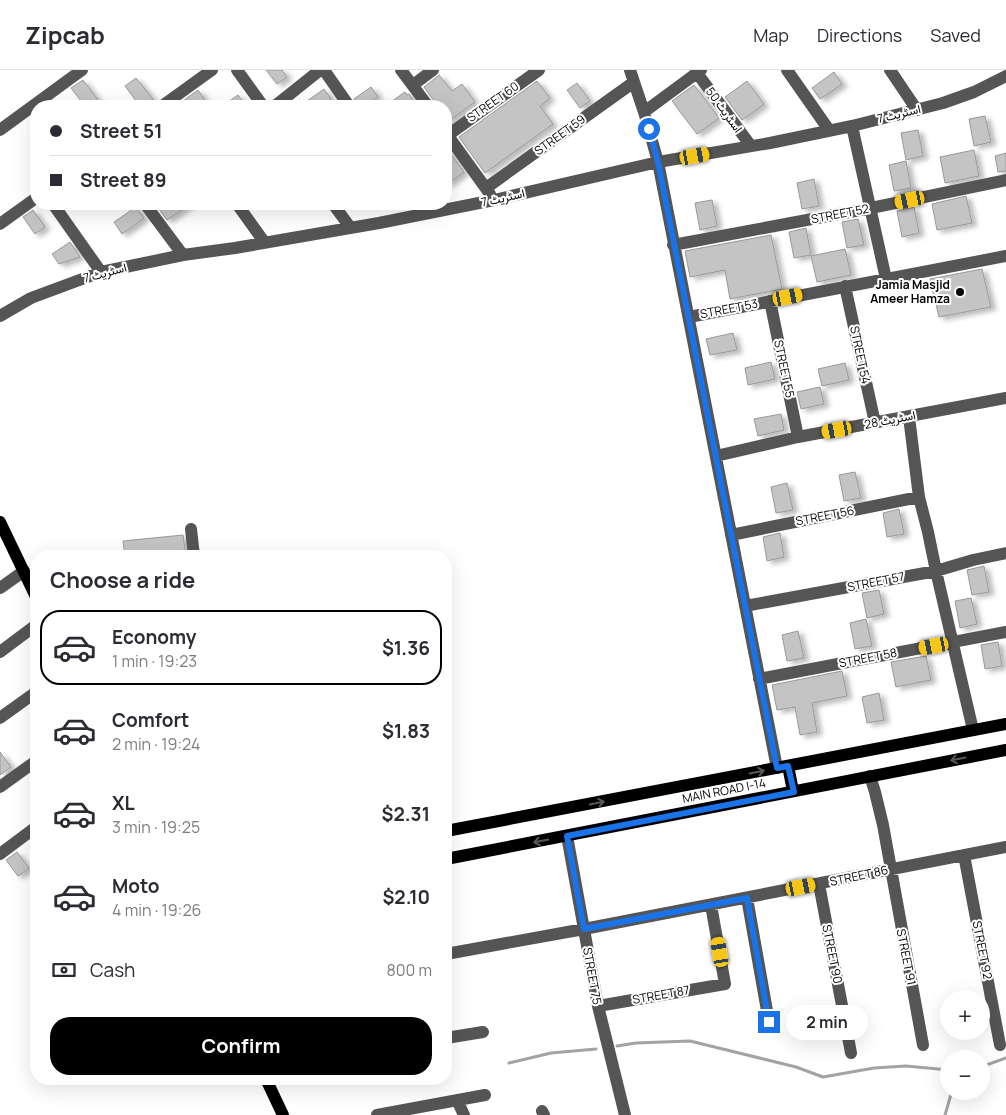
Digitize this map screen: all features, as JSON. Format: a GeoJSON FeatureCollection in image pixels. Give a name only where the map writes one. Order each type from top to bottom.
{"type":"FeatureCollection","features":[{"type":"Feature","properties":{"kind":"main road"},"geometry":{"type":"LineString","coordinates":[[0,522],[30,584]]}},
{"type":"Feature","properties":{"kind":"main road","name":"MAIN ROAD I-14"},"geometry":{"type":"LineString","coordinates":[[452,831],[1006,724]]}},
{"type":"Feature","properties":{"kind":"main road","name":"MAIN ROAD I-14"},"geometry":{"type":"LineString","coordinates":[[452,858],[1006,750]]}},
{"type":"Feature","properties":{"kind":"main road"},"geometry":{"type":"LineString","coordinates":[[783,767],[794,792]]}},
{"type":"Feature","properties":{"kind":"main road"},"geometry":{"type":"LineString","coordinates":[[269,1085],[284,1115]]}},
{"type":"Feature","properties":{"kind":"street"},"geometry":{"type":"LineString","coordinates":[[41,100],[82,70]]}},
{"type":"Feature","properties":{"kind":"street"},"geometry":{"type":"LineString","coordinates":[[173,100],[212,70]]}},
{"type":"Feature","properties":{"kind":"street"},"geometry":{"type":"LineString","coordinates":[[238,70],[259,100]]}},
{"type":"Feature","properties":{"kind":"street"},"geometry":{"type":"LineString","coordinates":[[283,100],[322,70],[345,100]]}},
{"type":"Feature","properties":{"kind":"street"},"geometry":{"type":"LineString","coordinates":[[401,70],[424,100]]}},
{"type":"Feature","properties":{"kind":"street"},"geometry":{"type":"LineString","coordinates":[[413,85],[433,70]]}},
{"type":"Feature","properties":{"kind":"street","name":"STREET 60"},"geometry":{"type":"LineString","coordinates":[[452,131],[539,70]]}},
{"type":"Feature","properties":{"kind":"street"},"geometry":{"type":"LineString","coordinates":[[630,70],[658,162],[760,679],[783,767]]}},
{"type":"Feature","properties":{"kind":"street"},"geometry":{"type":"LineString","coordinates":[[787,70],[829,130]]}},
{"type":"Feature","properties":{"kind":"street"},"geometry":{"type":"LineString","coordinates":[[890,70],[917,110]]}},
{"type":"Feature","properties":{"kind":"street"},"geometry":{"type":"LineString","coordinates":[[644,112],[699,72]]}},
{"type":"Feature","properties":{"kind":"street","name":"اسٹریٹ 50"},"geometry":{"type":"LineString","coordinates":[[699,72],[751,146]]}},
{"type":"Feature","properties":{"kind":"street","name":"اسٹریٹ 7"},"geometry":{"type":"LineString","coordinates":[[452,205],[494,200],[658,162],[852,126],[943,104],[974,92],[1004,75]]}},
{"type":"Feature","properties":{"kind":"street","name":"STREET 59"},"geometry":{"type":"LineString","coordinates":[[486,188],[634,82]]}},
{"type":"Feature","properties":{"kind":"street"},"geometry":{"type":"LineString","coordinates":[[0,130],[30,108]]}},
{"type":"Feature","properties":{"kind":"street"},"geometry":{"type":"LineString","coordinates":[[852,126],[872,208],[886,279]]}},
{"type":"Feature","properties":{"kind":"street"},"geometry":{"type":"LineString","coordinates":[[452,141],[494,200]]}},
{"type":"Feature","properties":{"kind":"street","name":"STREET 52"},"geometry":{"type":"LineString","coordinates":[[673,245],[872,208],[1006,180]]}},
{"type":"Feature","properties":{"kind":"street"},"geometry":{"type":"LineString","coordinates":[[0,224],[30,202]]}},
{"type":"Feature","properties":{"kind":"street"},"geometry":{"type":"LineString","coordinates":[[57,210],[101,272]]}},
{"type":"Feature","properties":{"kind":"street"},"geometry":{"type":"LineString","coordinates":[[149,210],[183,255]]}},
{"type":"Feature","properties":{"kind":"street"},"geometry":{"type":"LineString","coordinates":[[240,210],[265,243]]}},
{"type":"Feature","properties":{"kind":"street"},"geometry":{"type":"LineString","coordinates":[[337,210],[350,227]]}},
{"type":"Feature","properties":{"kind":"street","name":"اسٹریٹ 7"},"geometry":{"type":"LineString","coordinates":[[0,316],[30,298],[101,272],[183,255],[265,243],[350,227],[418,210]]}},
{"type":"Feature","properties":{"kind":"street","name":"STREET 53"},"geometry":{"type":"LineString","coordinates":[[689,318],[1006,256]]}},
{"type":"Feature","properties":{"kind":"street","name":"STREET 54"},"geometry":{"type":"LineString","coordinates":[[845,286],[875,423]]}},
{"type":"Feature","properties":{"kind":"street","name":"STREET 55"},"geometry":{"type":"LineString","coordinates":[[770,301],[798,437]]}},
{"type":"Feature","properties":{"kind":"street","name":"اسٹریٹ 28"},"geometry":{"type":"LineString","coordinates":[[716,456],[798,437],[1006,398]]}},
{"type":"Feature","properties":{"kind":"street"},"geometry":{"type":"LineString","coordinates":[[909,417],[918,497],[928,532],[973,730]]}},
{"type":"Feature","properties":{"kind":"street","name":"STREET 56"},"geometry":{"type":"LineString","coordinates":[[731,535],[918,497]]}},
{"type":"Feature","properties":{"kind":"street"},"geometry":{"type":"LineString","coordinates":[[191,530],[193,550]]}},
{"type":"Feature","properties":{"kind":"street","name":"STREET 57"},"geometry":{"type":"LineString","coordinates":[[745,606],[936,571],[1006,553]]}},
{"type":"Feature","properties":{"kind":"street"},"geometry":{"type":"LineString","coordinates":[[0,588],[24,571]]}},
{"type":"Feature","properties":{"kind":"street"},"geometry":{"type":"LineString","coordinates":[[0,652],[30,630]]}},
{"type":"Feature","properties":{"kind":"street","name":"STREET 58"},"geometry":{"type":"LineString","coordinates":[[760,679],[1006,632]]}},
{"type":"Feature","properties":{"kind":"street"},"geometry":{"type":"LineString","coordinates":[[0,718],[30,696]]}},
{"type":"Feature","properties":{"kind":"street"},"geometry":{"type":"LineString","coordinates":[[0,788],[30,765]]}},
{"type":"Feature","properties":{"kind":"street","name":"STREET 91"},"geometry":{"type":"LineString","coordinates":[[870,776],[879,809],[923,1045]]}},
{"type":"Feature","properties":{"kind":"street"},"geometry":{"type":"LineString","coordinates":[[0,854],[30,832]]}},
{"type":"Feature","properties":{"kind":"street","name":"STREET 75"},"geometry":{"type":"LineString","coordinates":[[567,836],[598,1006],[625,1115]]}},
{"type":"Feature","properties":{"kind":"street","name":"STREET 86"},"geometry":{"type":"LineString","coordinates":[[452,953],[711,905],[1006,847]]}},
{"type":"Feature","properties":{"kind":"street","name":"STREET 92"},"geometry":{"type":"LineString","coordinates":[[964,855],[1000,1045]]}},
{"type":"Feature","properties":{"kind":"street","name":"STREET 90"},"geometry":{"type":"LineString","coordinates":[[819,884],[850,1053]]}},
{"type":"Feature","properties":{"kind":"street"},"geometry":{"type":"LineString","coordinates":[[747,898],[769,1022]]}},
{"type":"Feature","properties":{"kind":"street","name":"STREET 87"},"geometry":{"type":"LineString","coordinates":[[598,1006],[725,984],[711,905]]}},
{"type":"Feature","properties":{"kind":"street"},"geometry":{"type":"LineString","coordinates":[[452,1037],[483,1032]]}},
{"type":"Feature","properties":{"kind":"street"},"geometry":{"type":"LineString","coordinates":[[382,1115],[485,1095]]}},
{"type":"Feature","properties":{"kind":"street"},"geometry":{"type":"LineString","coordinates":[[457,1100],[464,1115]]}},
{"type":"Feature","properties":{"kind":"building"},"geometry":{"type":"Polygon","coordinates":[[[266,70],[282,70],[287,77],[277,84],[266,70]]]}},
{"type":"Feature","properties":{"kind":"building"},"geometry":{"type":"Polygon","coordinates":[[[834,72],[842,84],[820,99],[812,88],[834,72]]]}},
{"type":"Feature","properties":{"kind":"building"},"geometry":{"type":"Polygon","coordinates":[[[439,75],[452,91],[462,84],[475,102],[452,119],[452,100],[433,100],[424,87],[439,75]]]}},
{"type":"Feature","properties":{"kind":"building"},"geometry":{"type":"Polygon","coordinates":[[[136,78],[153,99],[136,100],[125,86],[136,78]]]}},
{"type":"Feature","properties":{"kind":"building"},"geometry":{"type":"Polygon","coordinates":[[[83,80],[98,100],[80,100],[71,88],[83,80]]]}},
{"type":"Feature","properties":{"kind":"building"},"geometry":{"type":"Polygon","coordinates":[[[537,81],[550,98],[540,106],[553,124],[485,173],[459,137],[537,81]]]}},
{"type":"Feature","properties":{"kind":"building"},"geometry":{"type":"Polygon","coordinates":[[[747,81],[764,104],[742,120],[725,97],[747,81]]]}},
{"type":"Feature","properties":{"kind":"building"},"geometry":{"type":"Polygon","coordinates":[[[577,83],[590,101],[580,108],[567,90],[577,83]]]}},
{"type":"Feature","properties":{"kind":"building"},"geometry":{"type":"Polygon","coordinates":[[[694,85],[719,118],[697,134],[672,101],[694,85]]]}},
{"type":"Feature","properties":{"kind":"building"},"geometry":{"type":"Polygon","coordinates":[[[371,87],[378,97],[374,100],[354,99],[371,87]]]}},
{"type":"Feature","properties":{"kind":"building"},"geometry":{"type":"Polygon","coordinates":[[[324,89],[331,99],[330,100],[308,100],[324,89]]]}},
{"type":"Feature","properties":{"kind":"building"},"geometry":{"type":"Polygon","coordinates":[[[198,90],[205,100],[184,100],[198,90]]]}},
{"type":"Feature","properties":{"kind":"building"},"geometry":{"type":"Polygon","coordinates":[[[405,92],[413,100],[394,100],[405,92]]]}},
{"type":"Feature","properties":{"kind":"building"},"geometry":{"type":"Polygon","coordinates":[[[238,95],[242,100],[231,100],[238,95]]]}},
{"type":"Feature","properties":{"kind":"building"},"geometry":{"type":"Polygon","coordinates":[[[985,116],[991,142],[974,146],[969,119],[985,116]]]}},
{"type":"Feature","properties":{"kind":"building"},"geometry":{"type":"Polygon","coordinates":[[[918,130],[923,156],[906,160],[901,133],[918,130]]]}},
{"type":"Feature","properties":{"kind":"building"},"geometry":{"type":"Polygon","coordinates":[[[974,150],[979,176],[945,183],[940,157],[974,150]]]}},
{"type":"Feature","properties":{"kind":"building"},"geometry":{"type":"Polygon","coordinates":[[[1006,153],[1006,171],[998,172],[995,156],[1006,153]]]}},
{"type":"Feature","properties":{"kind":"building"},"geometry":{"type":"Polygon","coordinates":[[[452,155],[464,172],[452,181],[452,155]]]}},
{"type":"Feature","properties":{"kind":"building"},"geometry":{"type":"Polygon","coordinates":[[[906,161],[911,188],[894,191],[889,165],[906,161]]]}},
{"type":"Feature","properties":{"kind":"building"},"geometry":{"type":"Polygon","coordinates":[[[814,179],[819,206],[802,209],[797,183],[814,179]]]}},
{"type":"Feature","properties":{"kind":"building"},"geometry":{"type":"Polygon","coordinates":[[[966,196],[972,223],[937,230],[932,204],[966,196]]]}},
{"type":"Feature","properties":{"kind":"building"},"geometry":{"type":"Polygon","coordinates":[[[712,200],[717,226],[700,230],[695,203],[712,200]]]}},
{"type":"Feature","properties":{"kind":"building"},"geometry":{"type":"Polygon","coordinates":[[[914,207],[919,233],[902,237],[897,211],[914,207]]]}},
{"type":"Feature","properties":{"kind":"building"},"geometry":{"type":"Polygon","coordinates":[[[33,210],[45,227],[35,234],[23,217],[33,210]]]}},
{"type":"Feature","properties":{"kind":"building"},"geometry":{"type":"Polygon","coordinates":[[[132,210],[138,210],[144,218],[122,234],[114,222],[132,210]]]}},
{"type":"Feature","properties":{"kind":"building"},"geometry":{"type":"Polygon","coordinates":[[[160,210],[181,210],[167,220],[160,210]]]}},
{"type":"Feature","properties":{"kind":"building"},"geometry":{"type":"Polygon","coordinates":[[[858,219],[864,245],[847,248],[842,222],[858,219]]]}},
{"type":"Feature","properties":{"kind":"building"},"geometry":{"type":"Polygon","coordinates":[[[806,228],[811,255],[794,258],[789,232],[806,228]]]}},
{"type":"Feature","properties":{"kind":"building"},"geometry":{"type":"Polygon","coordinates":[[[771,235],[782,289],[730,299],[725,270],[690,277],[685,251],[771,235]]]}},
{"type":"Feature","properties":{"kind":"building"},"geometry":{"type":"Polygon","coordinates":[[[70,242],[80,257],[59,264],[52,254],[70,242]]]}},
{"type":"Feature","properties":{"kind":"building"},"geometry":{"type":"Polygon","coordinates":[[[845,249],[851,275],[817,282],[811,256],[845,249]]]}},
{"type":"Feature","properties":{"kind":"building","name":"Jamia Masjid Ameer Hamza"},"geometry":{"type":"Polygon","coordinates":[[[982,269],[991,307],[939,317],[930,279],[982,269]]]}},
{"type":"Feature","properties":{"kind":"building"},"geometry":{"type":"Polygon","coordinates":[[[733,333],[737,350],[710,355],[706,339],[733,333]]]}},
{"type":"Feature","properties":{"kind":"building"},"geometry":{"type":"Polygon","coordinates":[[[771,362],[775,379],[748,385],[745,368],[771,362]]]}},
{"type":"Feature","properties":{"kind":"building"},"geometry":{"type":"Polygon","coordinates":[[[845,363],[849,380],[822,386],[818,369],[845,363]]]}},
{"type":"Feature","properties":{"kind":"building"},"geometry":{"type":"Polygon","coordinates":[[[820,387],[824,404],[801,409],[797,392],[820,387]]]}},
{"type":"Feature","properties":{"kind":"building"},"geometry":{"type":"Polygon","coordinates":[[[781,414],[784,430],[758,436],[754,419],[781,414]]]}},
{"type":"Feature","properties":{"kind":"building"},"geometry":{"type":"Polygon","coordinates":[[[855,472],[861,498],[844,501],[839,475],[855,472]]]}},
{"type":"Feature","properties":{"kind":"building"},"geometry":{"type":"Polygon","coordinates":[[[787,483],[793,510],[776,513],[771,487],[787,483]]]}},
{"type":"Feature","properties":{"kind":"building"},"geometry":{"type":"Polygon","coordinates":[[[899,509],[904,534],[887,537],[883,513],[899,509]]]}},
{"type":"Feature","properties":{"kind":"building"},"geometry":{"type":"Polygon","coordinates":[[[780,533],[784,557],[767,561],[763,537],[780,533]]]}},
{"type":"Feature","properties":{"kind":"building"},"geometry":{"type":"Polygon","coordinates":[[[183,535],[185,550],[124,550],[123,541],[183,535]]]}},
{"type":"Feature","properties":{"kind":"building"},"geometry":{"type":"Polygon","coordinates":[[[984,566],[989,592],[972,595],[967,570],[984,566]]]}},
{"type":"Feature","properties":{"kind":"building"},"geometry":{"type":"Polygon","coordinates":[[[879,590],[884,614],[867,618],[862,593],[879,590]]]}},
{"type":"Feature","properties":{"kind":"building"},"geometry":{"type":"Polygon","coordinates":[[[971,598],[977,624],[960,628],[955,601],[971,598]]]}},
{"type":"Feature","properties":{"kind":"building"},"geometry":{"type":"Polygon","coordinates":[[[866,619],[872,646],[855,649],[850,623],[866,619]]]}},
{"type":"Feature","properties":{"kind":"building"},"geometry":{"type":"Polygon","coordinates":[[[798,631],[804,658],[787,661],[782,635],[798,631]]]}},
{"type":"Feature","properties":{"kind":"building"},"geometry":{"type":"Polygon","coordinates":[[[998,642],[1002,666],[985,669],[981,645],[998,642]]]}},
{"type":"Feature","properties":{"kind":"building"},"geometry":{"type":"Polygon","coordinates":[[[926,656],[931,680],[896,687],[891,662],[926,656]]]}},
{"type":"Feature","properties":{"kind":"building"},"geometry":{"type":"Polygon","coordinates":[[[842,671],[847,696],[812,703],[817,732],[800,735],[795,707],[777,710],[772,685],[842,671]]]}},
{"type":"Feature","properties":{"kind":"building"},"geometry":{"type":"Polygon","coordinates":[[[879,693],[884,720],[867,723],[862,697],[879,693]]]}},
{"type":"Feature","properties":{"kind":"building"},"geometry":{"type":"Polygon","coordinates":[[[0,752],[11,767],[0,775],[0,752]]]}},
{"type":"Feature","properties":{"kind":"building"},"geometry":{"type":"Polygon","coordinates":[[[17,852],[29,868],[18,876],[6,860],[17,852]]]}},
{"type":"Feature","properties":{"kind":"waterway"},"geometry":{"type":"LineString","coordinates":[[617,1046],[636,1043],[690,1041],[796,1067],[823,1077],[874,1068],[906,1066],[940,1069]]}},
{"type":"Feature","properties":{"kind":"waterway"},"geometry":{"type":"LineString","coordinates":[[509,1063],[551,1053],[596,1049]]}},
{"type":"Feature","properties":{"kind":"waterway"},"geometry":{"type":"LineString","coordinates":[[990,1064],[1006,1058]]}},
{"type":"Feature","properties":{"kind":"waterway"},"geometry":{"type":"LineString","coordinates":[[945,1115],[949,1100]]}},
{"type":"Feature","properties":{"kind":"place","name":"Jamia Masjid Ameer Hamza"},"geometry":{"type":"Point","coordinates":[960,292]}},
{"type":"Feature","properties":{"kind":"route"},"geometry":{"type":"LineString","coordinates":[[649,129],[658,162],[777,768],[788,766],[794,792],[567,836],[584,929],[747,898],[769,1022]]}}]}
